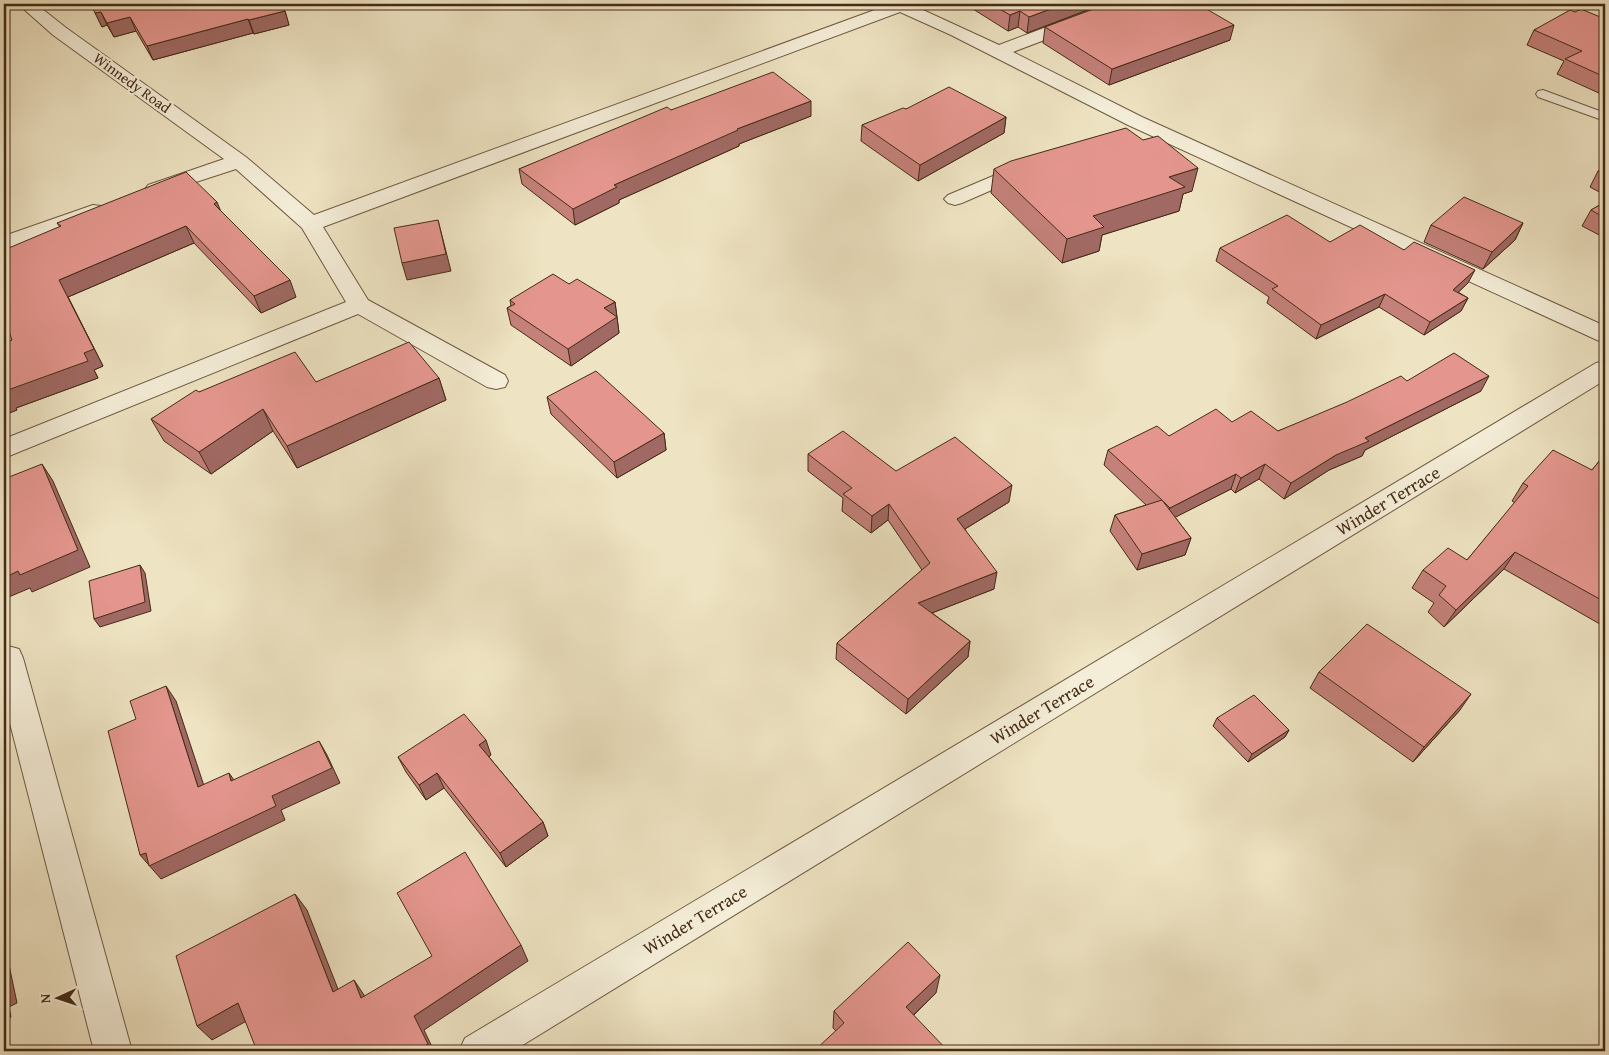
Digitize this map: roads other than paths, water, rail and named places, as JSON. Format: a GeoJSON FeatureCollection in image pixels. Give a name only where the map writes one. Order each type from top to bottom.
{"type":"FeatureCollection","features":[{"type":"Feature","properties":{"kind":"street","name":"Winnedy Road"},"geometry":{"type":"LineString","coordinates":[[26,4],[239,161],[310,224],[358,306]]}},
{"type":"Feature","properties":{"kind":"street"},"geometry":{"type":"LineString","coordinates":[[998,52],[1123,4]]}},
{"type":"Feature","properties":{"kind":"street"},"geometry":{"type":"LineString","coordinates":[[310,224],[903,5],[1135,121],[1605,335]]}},
{"type":"Feature","properties":{"kind":"street"},"geometry":{"type":"LineString","coordinates":[[1108,133],[1135,121]]}},
{"type":"Feature","properties":{"kind":"street"},"geometry":{"type":"LineString","coordinates":[[955,199],[1045,160]]}},
{"type":"Feature","properties":{"kind":"street"},"geometry":{"type":"LineString","coordinates":[[138,195],[239,161]]}},
{"type":"Feature","properties":{"kind":"street"},"geometry":{"type":"LineString","coordinates":[[4,243],[110,205]]}},
{"type":"Feature","properties":{"kind":"street"},"geometry":{"type":"LineString","coordinates":[[4,450],[358,306],[496,381]]}},
{"type":"Feature","properties":{"kind":"street","name":"Winder Terrace"},"geometry":{"type":"LineString","coordinates":[[478,1051],[1605,369]]}},
{"type":"Feature","properties":{"kind":"street"},"geometry":{"type":"LineString","coordinates":[[8,658],[113,1051]]}},
{"type":"Feature","properties":{"kind":"lane"},"geometry":{"type":"LineString","coordinates":[[1543,94],[1605,117]]}}]}
